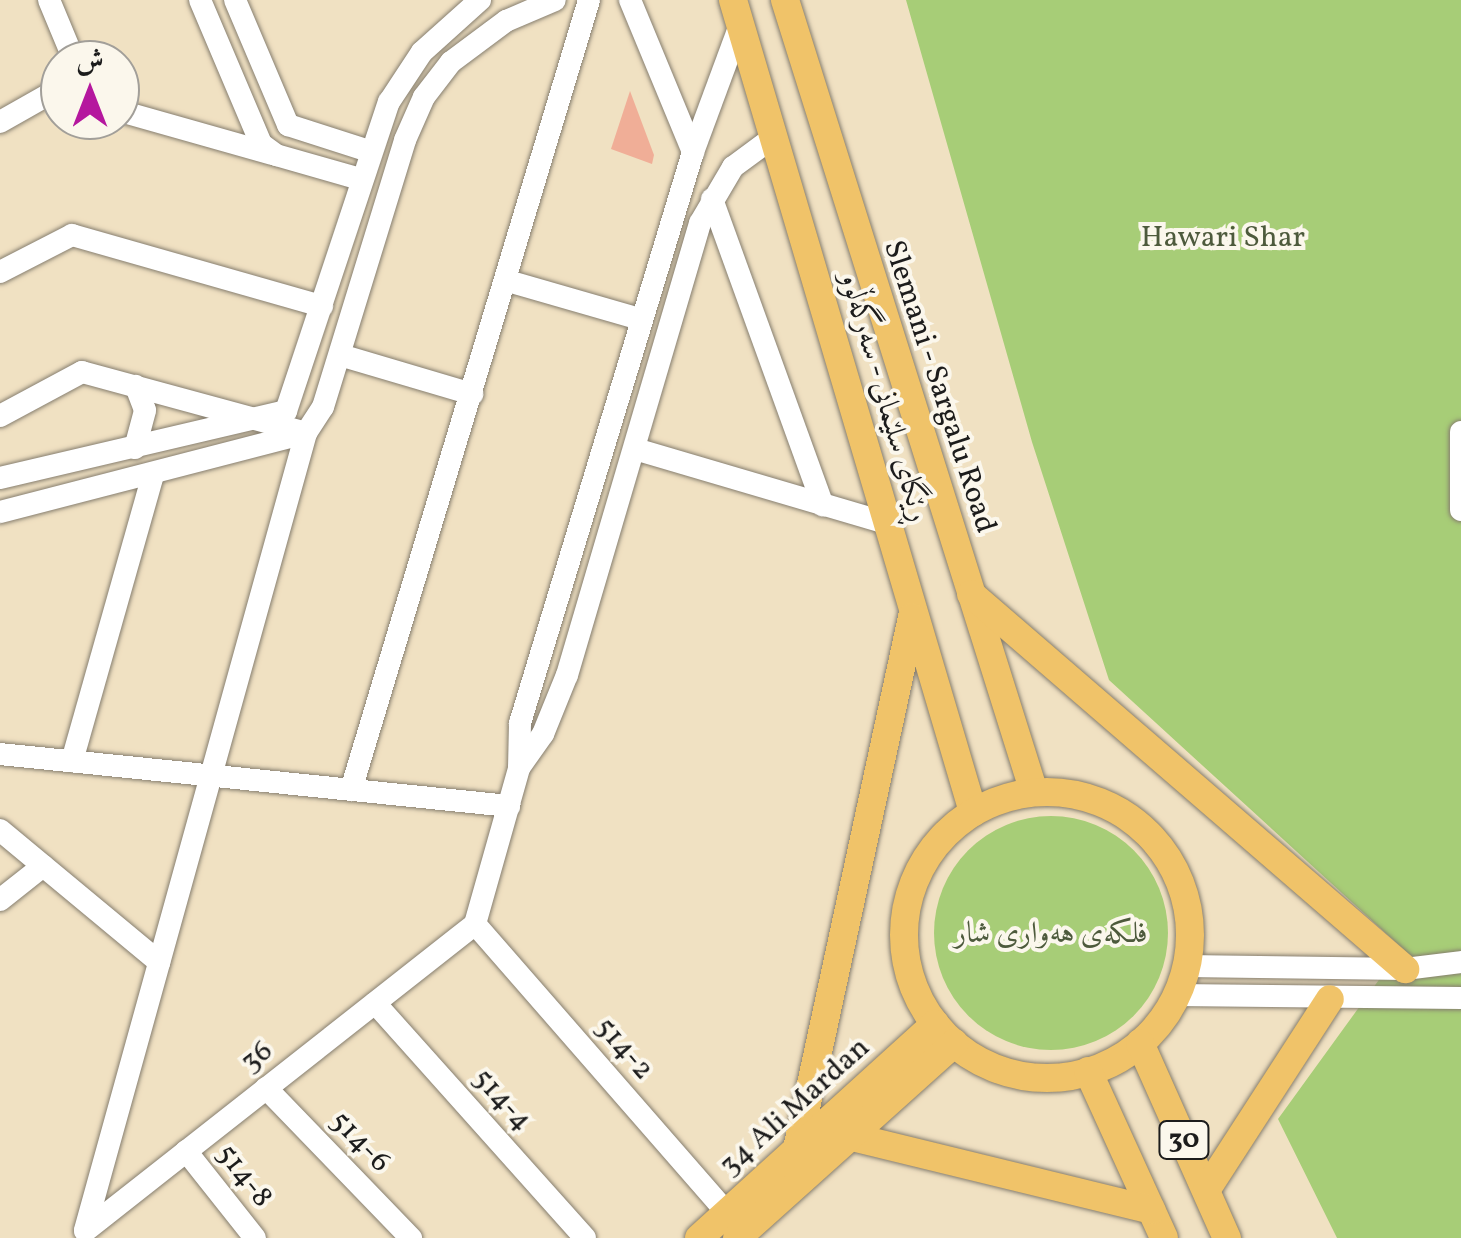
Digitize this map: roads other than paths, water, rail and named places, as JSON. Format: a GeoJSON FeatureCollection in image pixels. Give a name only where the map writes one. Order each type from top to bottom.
{"type":"FeatureCollection","features":[{"type":"Feature","properties":{"kind":"main road","name":"Slemani - Sargalu Road"},"geometry":{"type":"LineString","coordinates":[[785,0],[1034,792]]}},
{"type":"Feature","properties":{"kind":"main road","name":"ڕێگای سلێمانی - سەرگەڵوو"},"geometry":{"type":"LineString","coordinates":[[737,11],[973,812]]}},
{"type":"Feature","properties":{"kind":"main road"},"geometry":{"type":"LineString","coordinates":[[970,594],[1405,969]]}},
{"type":"Feature","properties":{"kind":"main road"},"geometry":{"type":"LineString","coordinates":[[797,1149],[912,615]]}},
{"type":"Feature","properties":{"kind":"main road"},"geometry":{"type":"LineString","coordinates":[[1034,792],[1100,802],[1154,841],[1186,900],[1186,966],[1176,995],[1140,1043],[1088,1071],[1018,1074],[945,1034],[908,970],[906,910],[936,844],[973,812],[1034,792]]}},
{"type":"Feature","properties":{"kind":"main road"},"geometry":{"type":"LineString","coordinates":[[1206,1190],[1330,999]]}},
{"type":"Feature","properties":{"kind":"main road","name":"34 Ali Mardan"},"geometry":{"type":"LineString","coordinates":[[732,1226],[797,1149],[945,1034]]}},
{"type":"Feature","properties":{"kind":"main road","name":"34 Ali Mardan"},"geometry":{"type":"LineString","coordinates":[[699,1238],[732,1226],[852,1137],[945,1034]]}},
{"type":"Feature","properties":{"kind":"main road","name":"30"},"geometry":{"type":"LineString","coordinates":[[1140,1043],[1227,1238]]}},
{"type":"Feature","properties":{"kind":"main road","name":"30"},"geometry":{"type":"LineString","coordinates":[[1088,1071],[1164,1238]]}},
{"type":"Feature","properties":{"kind":"main road"},"geometry":{"type":"LineString","coordinates":[[852,1137],[1151,1210]]}},
{"type":"Feature","properties":{"kind":"street"},"geometry":{"type":"LineString","coordinates":[[49,0],[66,40]]}},
{"type":"Feature","properties":{"kind":"street"},"geometry":{"type":"LineString","coordinates":[[200,0],[255,132],[276,155]]}},
{"type":"Feature","properties":{"kind":"street"},"geometry":{"type":"LineString","coordinates":[[0,478],[286,411],[322,306],[358,148],[403,77],[480,0]]}},
{"type":"Feature","properties":{"kind":"street"},"geometry":{"type":"LineString","coordinates":[[81,1234],[306,433],[324,408],[424,98],[478,38],[555,0]]}},
{"type":"Feature","properties":{"kind":"street"},"geometry":{"type":"LineString","coordinates":[[351,790],[508,281],[589,0]]}},
{"type":"Feature","properties":{"kind":"street"},"geometry":{"type":"LineString","coordinates":[[630,0],[693,152]]}},
{"type":"Feature","properties":{"kind":"street"},"geometry":{"type":"LineString","coordinates":[[243,2],[288,125],[358,148]]}},
{"type":"Feature","properties":{"kind":"street"},"geometry":{"type":"LineString","coordinates":[[475,924],[519,768],[520,723],[737,11]]}},
{"type":"Feature","properties":{"kind":"street"},"geometry":{"type":"LineString","coordinates":[[0,122],[40,99]]}},
{"type":"Feature","properties":{"kind":"street"},"geometry":{"type":"LineString","coordinates":[[140,117],[350,176]]}},
{"type":"Feature","properties":{"kind":"street"},"geometry":{"type":"LineString","coordinates":[[519,768],[543,734],[567,675],[690,254],[712,199],[742,158],[775,136]]}},
{"type":"Feature","properties":{"kind":"street"},"geometry":{"type":"LineString","coordinates":[[712,199],[823,506]]}},
{"type":"Feature","properties":{"kind":"street"},"geometry":{"type":"LineString","coordinates":[[0,272],[72,236],[322,306]]}},
{"type":"Feature","properties":{"kind":"street"},"geometry":{"type":"LineString","coordinates":[[508,281],[640,319]]}},
{"type":"Feature","properties":{"kind":"street"},"geometry":{"type":"LineString","coordinates":[[340,355],[472,394]]}},
{"type":"Feature","properties":{"kind":"street"},"geometry":{"type":"LineString","coordinates":[[0,416],[82,372],[306,433]]}},
{"type":"Feature","properties":{"kind":"street"},"geometry":{"type":"LineString","coordinates":[[135,448],[145,410],[136,386]]}},
{"type":"Feature","properties":{"kind":"street"},"geometry":{"type":"LineString","coordinates":[[1461,432],[1461,510]]}},
{"type":"Feature","properties":{"kind":"street"},"geometry":{"type":"LineString","coordinates":[[2,518],[306,433]]}},
{"type":"Feature","properties":{"kind":"street"},"geometry":{"type":"LineString","coordinates":[[635,449],[887,523]]}},
{"type":"Feature","properties":{"kind":"street"},"geometry":{"type":"LineString","coordinates":[[72,760],[154,474]]}},
{"type":"Feature","properties":{"kind":"street"},"geometry":{"type":"LineString","coordinates":[[0,754],[509,806]]}},
{"type":"Feature","properties":{"kind":"street"},"geometry":{"type":"LineString","coordinates":[[0,830],[159,962]]}},
{"type":"Feature","properties":{"kind":"street"},"geometry":{"type":"LineString","coordinates":[[0,900],[43,866]]}},
{"type":"Feature","properties":{"kind":"street","name":"36"},"geometry":{"type":"LineString","coordinates":[[81,1234],[475,924]]}},
{"type":"Feature","properties":{"kind":"street","name":"514-2"},"geometry":{"type":"LineString","coordinates":[[475,924],[732,1226]]}},
{"type":"Feature","properties":{"kind":"street"},"geometry":{"type":"LineString","coordinates":[[1186,966],[1405,969],[1461,962]]}},
{"type":"Feature","properties":{"kind":"street"},"geometry":{"type":"LineString","coordinates":[[1330,970],[1330,999]]}},
{"type":"Feature","properties":{"kind":"street"},"geometry":{"type":"LineString","coordinates":[[1176,995],[1461,998]]}},
{"type":"Feature","properties":{"kind":"street","name":"514-4"},"geometry":{"type":"LineString","coordinates":[[375,1003],[586,1238]]}},
{"type":"Feature","properties":{"kind":"street","name":"514-6"},"geometry":{"type":"LineString","coordinates":[[266,1088],[411,1238]]}},
{"type":"Feature","properties":{"kind":"street","name":"514-8"},"geometry":{"type":"LineString","coordinates":[[186,1151],[255,1238]]}},
{"type":"Feature","properties":{"kind":"park label","name":"Hawari Shar"},"geometry":{"type":"Point","coordinates":[1223,238]}},
{"type":"Feature","properties":{"kind":"park label","name":"فلکەی هەواری شار"},"geometry":{"type":"Point","coordinates":[1051,934]}}]}
